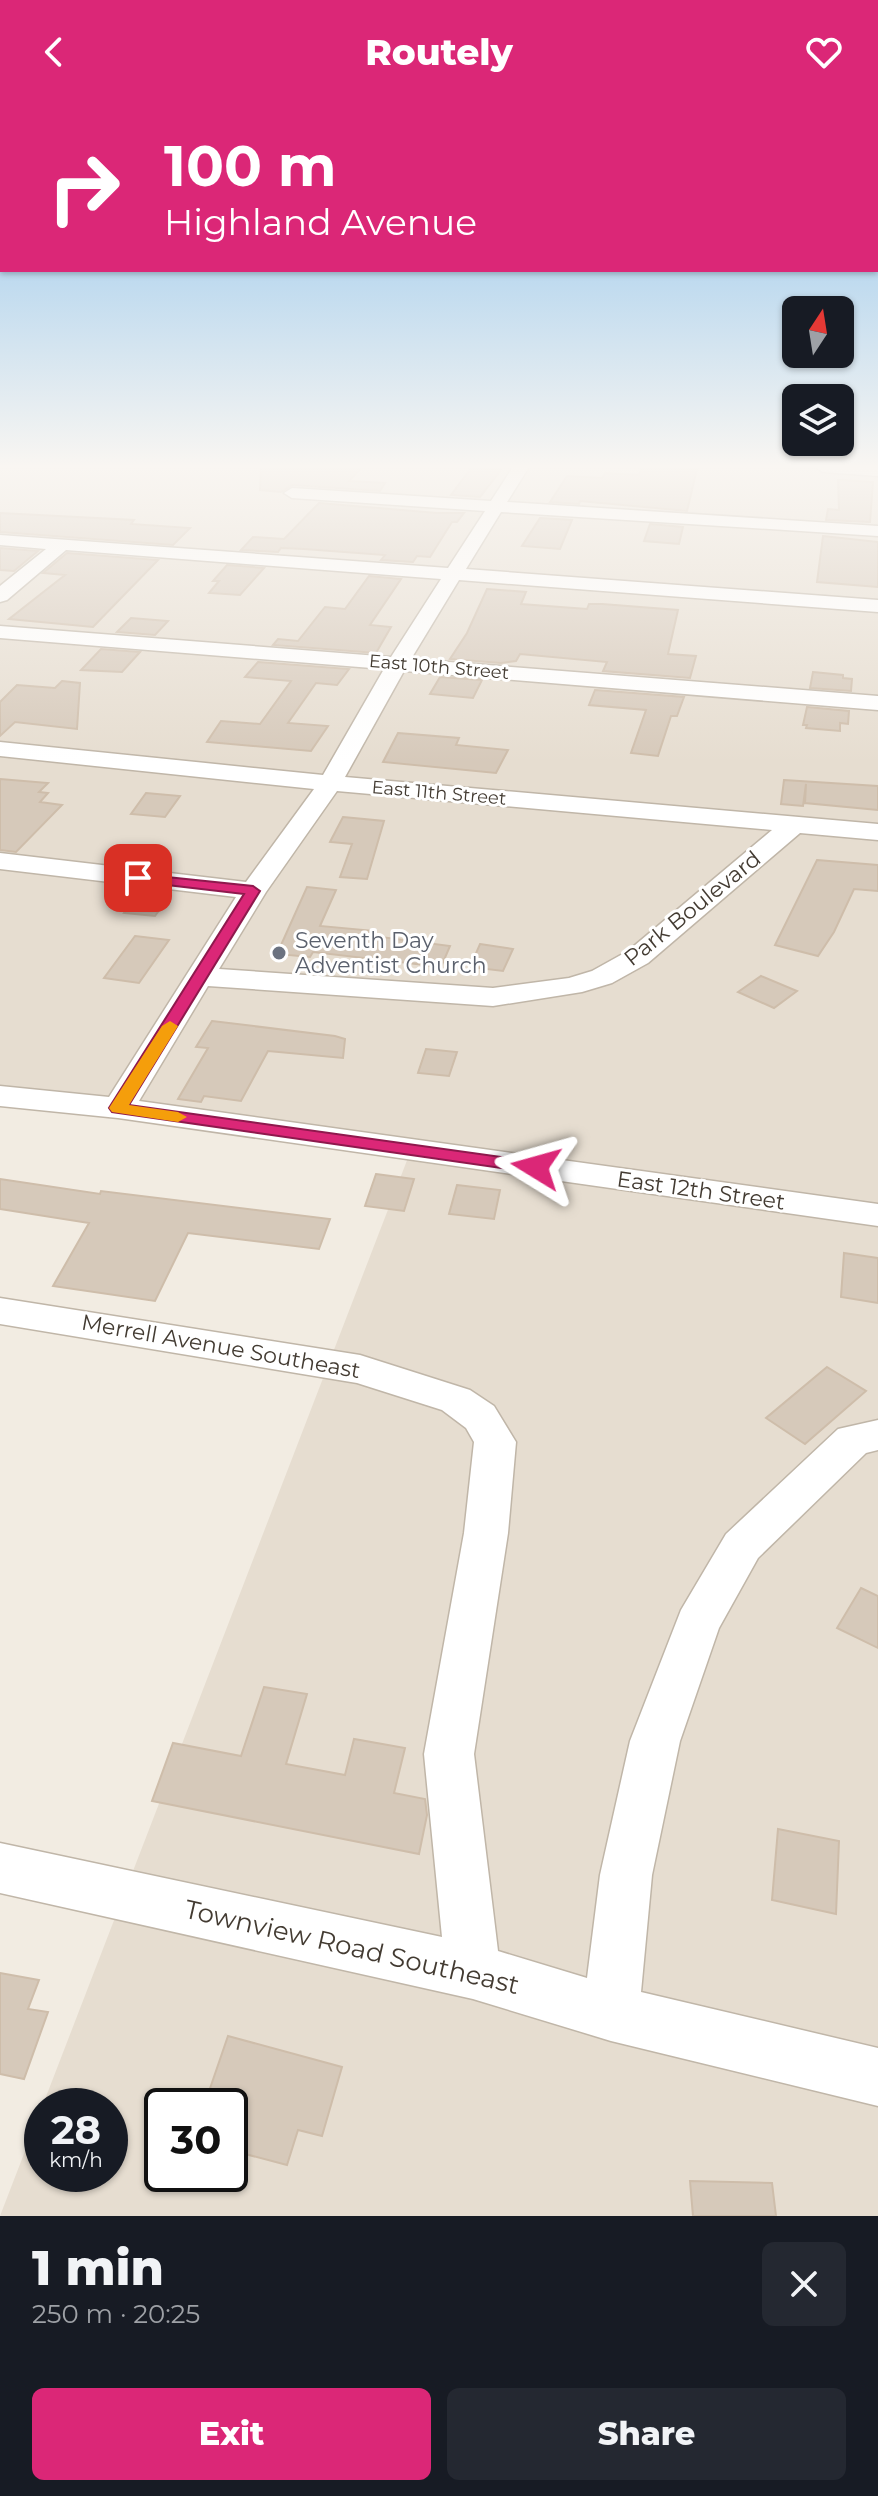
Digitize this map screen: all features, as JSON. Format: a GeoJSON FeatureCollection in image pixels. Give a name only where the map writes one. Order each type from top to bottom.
{"type":"FeatureCollection","features":[{"type":"Feature","properties":{"kind":"street"},"geometry":{"type":"LineString","coordinates":[[0,596],[36,566]]}},
{"type":"Feature","properties":{"kind":"street"},"geometry":{"type":"LineString","coordinates":[[340,566],[878,606]]}},
{"type":"Feature","properties":{"kind":"street"},"geometry":{"type":"LineString","coordinates":[[118,1108],[253,891],[330,783],[398,663],[460,566]]}},
{"type":"Feature","properties":{"kind":"street","name":"East 10th Street"},"geometry":{"type":"LineString","coordinates":[[0,632],[878,703]]}},
{"type":"Feature","properties":{"kind":"street","name":"East 11th Street"},"geometry":{"type":"LineString","coordinates":[[0,749],[330,783],[878,832]]}},
{"type":"Feature","properties":{"kind":"street","name":"Park Boulevard"},"geometry":{"type":"LineString","coordinates":[[201,977],[493,997],[572,986],[602,977],[638,957],[795,824]]}},
{"type":"Feature","properties":{"kind":"street"},"geometry":{"type":"LineString","coordinates":[[0,861],[253,891]]}},
{"type":"Feature","properties":{"kind":"street","name":"East 12th Street"},"geometry":{"type":"LineString","coordinates":[[0,1096],[118,1108],[878,1215]]}},
{"type":"Feature","properties":{"kind":"street","name":"Merrell Avenue Southeast"},"geometry":{"type":"LineString","coordinates":[[0,1311],[360,1369],[456,1400],[480,1417],[495,1442],[486,1533],[449,1754],[473,1971]]}},
{"type":"Feature","properties":{"kind":"street"},"geometry":{"type":"LineString","coordinates":[[611,2013],[626,1875],[655,1741],[697,1624],[742,1546],[853,1440],[878,1435]]}},
{"type":"Feature","properties":{"kind":"street","name":"Townview Road Southeast"},"geometry":{"type":"LineString","coordinates":[[0,1868],[473,1971],[611,2013],[878,2077]]}},
{"type":"Feature","properties":{"kind":"shaded area"},"geometry":{"type":"Polygon","coordinates":[[[0,566],[878,566],[878,2216],[0,2216],[24,2154],[24,2192],[128,2192],[128,2088],[49,2088],[411,1150],[0,1096],[0,566]]]}},
{"type":"Feature","properties":{"kind":"building"},"geometry":{"type":"Polygon","coordinates":[[[0,566],[21,566],[14,571],[0,570],[0,566]]]}},
{"type":"Feature","properties":{"kind":"building"},"geometry":{"type":"Polygon","coordinates":[[[52,566],[153,566],[93,627],[9,619],[65,575],[43,573],[52,566]]]}},
{"type":"Feature","properties":{"kind":"building"},"geometry":{"type":"Polygon","coordinates":[[[227,566],[264,568],[240,595],[209,593],[219,581],[213,581],[227,566]]]}},
{"type":"Feature","properties":{"kind":"building"},"geometry":{"type":"Polygon","coordinates":[[[819,566],[878,566],[878,587],[817,582],[819,566]]]}},
{"type":"Feature","properties":{"kind":"building"},"geometry":{"type":"Polygon","coordinates":[[[369,576],[401,579],[370,625],[391,627],[376,653],[273,645],[278,639],[298,641],[325,607],[345,609],[369,576]]]}},
{"type":"Feature","properties":{"kind":"building"},"geometry":{"type":"Polygon","coordinates":[[[487,589],[526,592],[521,604],[587,609],[589,604],[602,604],[678,610],[668,654],[696,656],[690,678],[603,671],[607,662],[520,654],[516,661],[501,663],[450,659],[467,633],[487,589]]]}},
{"type":"Feature","properties":{"kind":"building"},"geometry":{"type":"Polygon","coordinates":[[[131,618],[168,621],[155,635],[117,632],[131,618]]]}},
{"type":"Feature","properties":{"kind":"building"},"geometry":{"type":"Polygon","coordinates":[[[101,649],[140,652],[122,672],[81,670],[101,649]]]}},
{"type":"Feature","properties":{"kind":"building"},"geometry":{"type":"Polygon","coordinates":[[[258,662],[349,669],[337,685],[316,683],[288,723],[328,726],[311,751],[207,742],[221,721],[260,724],[291,681],[245,677],[258,662]]]}},
{"type":"Feature","properties":{"kind":"building"},"geometry":{"type":"Polygon","coordinates":[[[813,672],[852,679],[851,691],[810,688],[813,672]]]}},
{"type":"Feature","properties":{"kind":"building"},"geometry":{"type":"Polygon","coordinates":[[[440,677],[482,680],[473,698],[430,694],[440,677]]]}},
{"type":"Feature","properties":{"kind":"building"},"geometry":{"type":"Polygon","coordinates":[[[62,681],[80,683],[77,729],[15,722],[0,736],[0,702],[17,685],[55,688],[62,681]]]}},
{"type":"Feature","properties":{"kind":"building"},"geometry":{"type":"Polygon","coordinates":[[[595,690],[684,697],[677,716],[671,716],[658,756],[631,753],[646,710],[589,705],[595,690]]]}},
{"type":"Feature","properties":{"kind":"building"},"geometry":{"type":"Polygon","coordinates":[[[807,707],[849,711],[848,724],[840,723],[840,731],[806,728],[807,725],[803,725],[807,707]]]}},
{"type":"Feature","properties":{"kind":"building"},"geometry":{"type":"Polygon","coordinates":[[[398,733],[459,738],[456,745],[508,750],[496,773],[383,762],[398,733]]]}},
{"type":"Feature","properties":{"kind":"building"},"geometry":{"type":"Polygon","coordinates":[[[0,779],[48,783],[39,792],[48,793],[40,802],[62,805],[16,852],[0,850],[0,779]]]}},
{"type":"Feature","properties":{"kind":"building"},"geometry":{"type":"Polygon","coordinates":[[[784,780],[878,786],[878,810],[805,803],[806,784],[803,806],[781,804],[784,780]]]}},
{"type":"Feature","properties":{"kind":"building"},"geometry":{"type":"Polygon","coordinates":[[[146,793],[180,796],[165,817],[131,814],[146,793]]]}},
{"type":"Feature","properties":{"kind":"building"},"geometry":{"type":"Polygon","coordinates":[[[343,817],[384,821],[367,879],[340,877],[352,844],[330,842],[343,817]]]}},
{"type":"Feature","properties":{"kind":"building"},"geometry":{"type":"Polygon","coordinates":[[[817,860],[878,865],[878,891],[854,889],[834,932],[818,956],[775,945],[817,860]]]}},
{"type":"Feature","properties":{"kind":"building"},"geometry":{"type":"Polygon","coordinates":[[[307,887],[336,890],[320,926],[375,931],[373,936],[450,946],[441,967],[313,952],[310,957],[277,954],[307,887]]]}},
{"type":"Feature","properties":{"kind":"building"},"geometry":{"type":"Polygon","coordinates":[[[140,892],[170,895],[155,916],[124,913],[140,892]]]}},
{"type":"Feature","properties":{"kind":"building"},"geometry":{"type":"Polygon","coordinates":[[[135,936],[169,940],[139,983],[104,978],[135,936]]]}},
{"type":"Feature","properties":{"kind":"building"},"geometry":{"type":"Polygon","coordinates":[[[480,944],[513,949],[503,971],[470,967],[480,944]]]}},
{"type":"Feature","properties":{"kind":"building"},"geometry":{"type":"Polygon","coordinates":[[[761,976],[797,991],[774,1008],[738,992],[761,976]]]}},
{"type":"Feature","properties":{"kind":"building"},"geometry":{"type":"Polygon","coordinates":[[[212,1021],[335,1036],[345,1039],[343,1058],[268,1051],[241,1101],[204,1096],[201,1102],[178,1099],[208,1048],[196,1047],[212,1021]]]}},
{"type":"Feature","properties":{"kind":"building"},"geometry":{"type":"Polygon","coordinates":[[[426,1049],[457,1052],[449,1076],[418,1073],[426,1049]]]}},
{"type":"Feature","properties":{"kind":"building"},"geometry":{"type":"Polygon","coordinates":[[[376,1174],[414,1179],[404,1211],[365,1206],[376,1174]]]}},
{"type":"Feature","properties":{"kind":"building"},"geometry":{"type":"Polygon","coordinates":[[[0,1179],[100,1194],[101,1191],[330,1219],[319,1249],[188,1233],[155,1301],[53,1286],[89,1223],[0,1209],[0,1179]]]}},
{"type":"Feature","properties":{"kind":"building"},"geometry":{"type":"Polygon","coordinates":[[[457,1185],[500,1190],[494,1219],[449,1214],[457,1185]]]}},
{"type":"Feature","properties":{"kind":"building"},"geometry":{"type":"Polygon","coordinates":[[[844,1253],[878,1258],[878,1303],[841,1297],[844,1253]]]}},
{"type":"Feature","properties":{"kind":"building"},"geometry":{"type":"Polygon","coordinates":[[[827,1367],[866,1391],[805,1444],[766,1418],[827,1367]]]}},
{"type":"Feature","properties":{"kind":"building"},"geometry":{"type":"Polygon","coordinates":[[[861,1588],[878,1596],[878,1648],[837,1628],[861,1588]]]}},
{"type":"Feature","properties":{"kind":"building"},"geometry":{"type":"Polygon","coordinates":[[[264,1687],[307,1694],[286,1764],[345,1775],[354,1739],[405,1748],[394,1793],[425,1799],[427,1815],[419,1854],[152,1801],[173,1743],[241,1756],[264,1687]]]}},
{"type":"Feature","properties":{"kind":"building"},"geometry":{"type":"Polygon","coordinates":[[[778,1829],[839,1841],[836,1914],[772,1900],[778,1829]]]}},
{"type":"Feature","properties":{"kind":"building"},"geometry":{"type":"Polygon","coordinates":[[[0,1973],[39,1980],[28,2009],[48,2012],[24,2079],[0,2074],[0,1973]]]}},
{"type":"Feature","properties":{"kind":"building"},"geometry":{"type":"Polygon","coordinates":[[[228,2036],[342,2067],[322,2136],[298,2130],[287,2165],[248,2155],[248,2088],[210,2088],[228,2036]]]}},
{"type":"Feature","properties":{"kind":"building"},"geometry":{"type":"Polygon","coordinates":[[[690,2181],[772,2183],[776,2216],[693,2216],[690,2181]]]}},
{"type":"Feature","properties":{"kind":"slow traffic"},"geometry":{"type":"LineString","coordinates":[[170,1026],[118,1108],[178,1117]]}},
{"type":"Feature","properties":{"kind":"place","name":"Seventh Day Adventist Church"},"geometry":{"type":"Point","coordinates":[279,953]}},
{"type":"Feature","properties":{"kind":"route"},"geometry":{"type":"LineString","coordinates":[[138,878],[253,891],[118,1108],[536,1167]]}}]}
